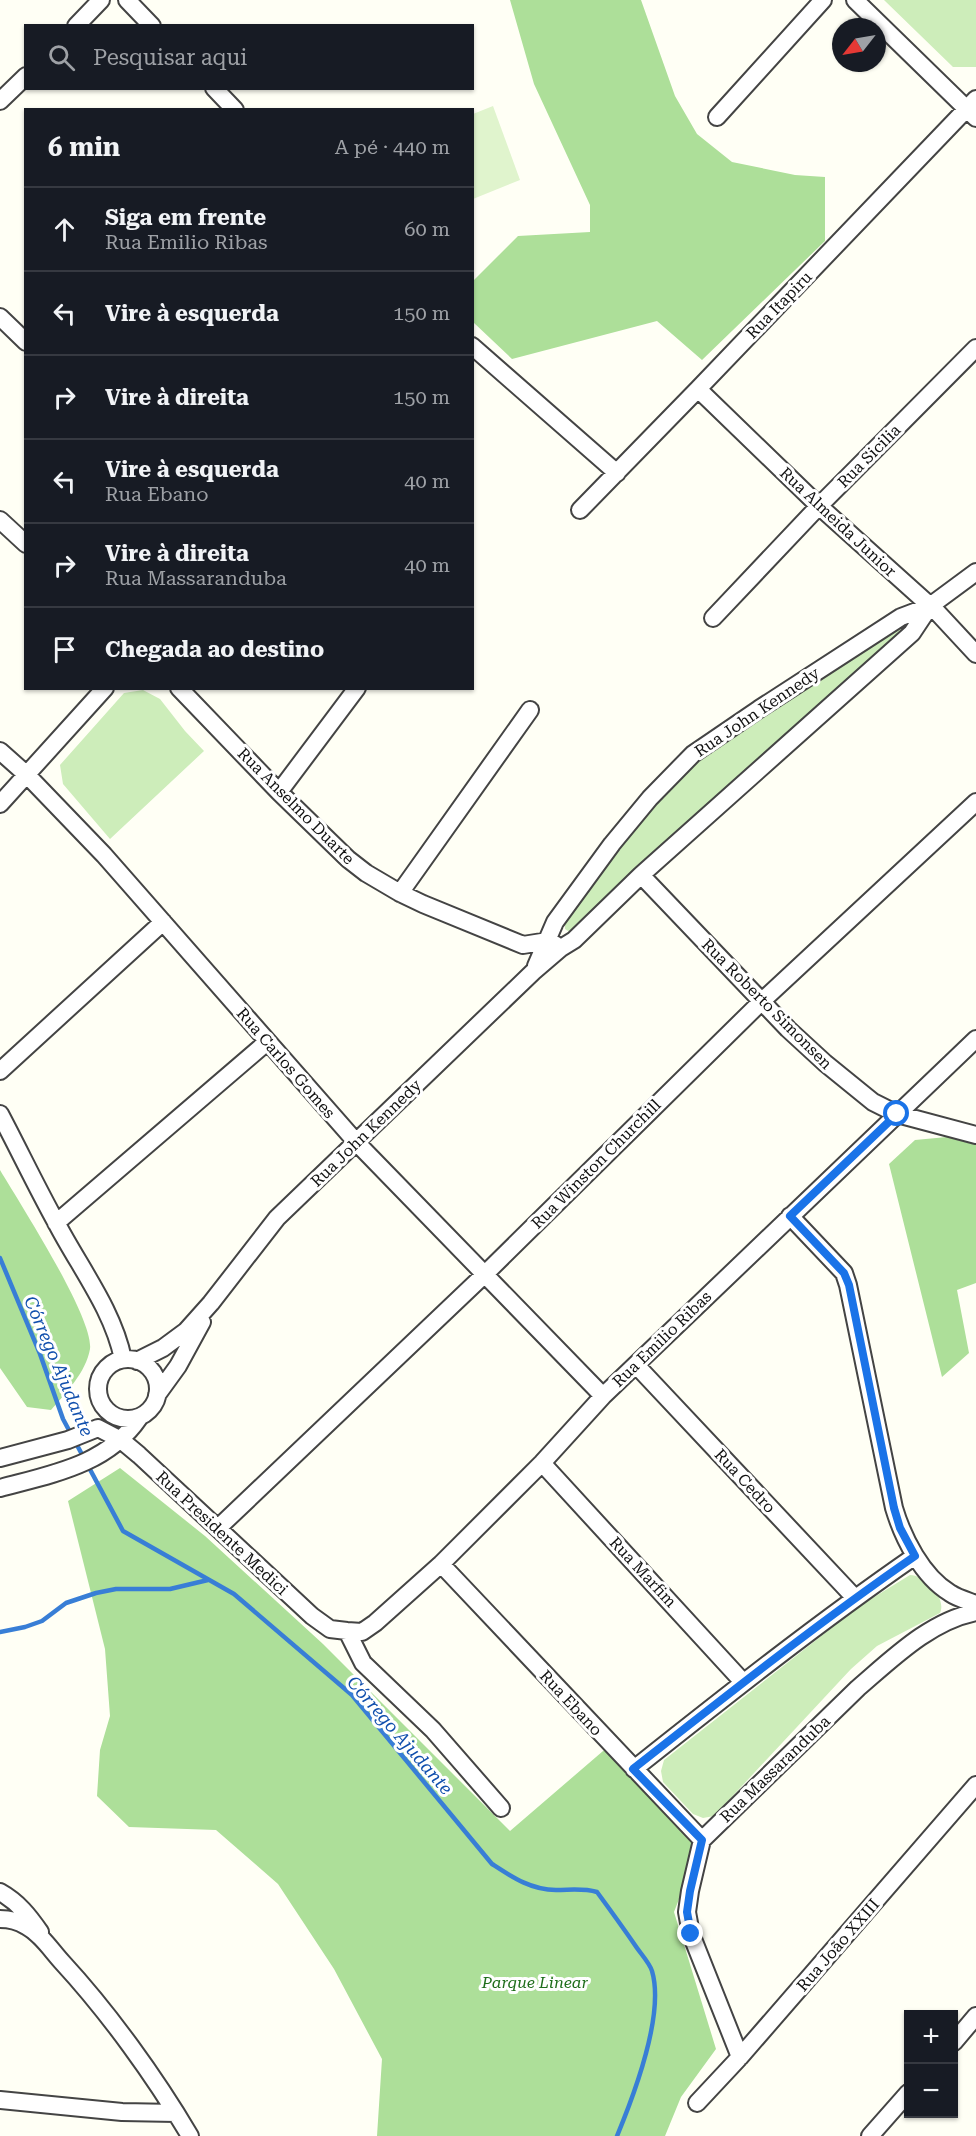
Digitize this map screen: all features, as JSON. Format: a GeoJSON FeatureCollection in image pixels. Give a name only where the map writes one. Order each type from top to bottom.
{"type":"FeatureCollection","features":[{"type":"Feature","properties":{"kind":"street"},"geometry":{"type":"LineString","coordinates":[[78,24],[101,0]]}},
{"type":"Feature","properties":{"kind":"street"},"geometry":{"type":"LineString","coordinates":[[126,0],[150,24]]}},
{"type":"Feature","properties":{"kind":"street"},"geometry":{"type":"LineString","coordinates":[[717,117],[823,0]]}},
{"type":"Feature","properties":{"kind":"street"},"geometry":{"type":"LineString","coordinates":[[855,0],[973,108]]}},
{"type":"Feature","properties":{"kind":"street"},"geometry":{"type":"LineString","coordinates":[[0,101],[24,77]]}},
{"type":"Feature","properties":{"kind":"street"},"geometry":{"type":"LineString","coordinates":[[216,90],[233,108]]}},
{"type":"Feature","properties":{"kind":"street","name":"Rua Itapiru"},"geometry":{"type":"LineString","coordinates":[[580,510],[973,108]]}},
{"type":"Feature","properties":{"kind":"street"},"geometry":{"type":"LineString","coordinates":[[0,317],[24,340]]}},
{"type":"Feature","properties":{"kind":"street"},"geometry":{"type":"LineString","coordinates":[[474,348],[617,472]]}},
{"type":"Feature","properties":{"kind":"street","name":"Rua Sicilia"},"geometry":{"type":"LineString","coordinates":[[713,618],[819,506],[976,348]]}},
{"type":"Feature","properties":{"kind":"street","name":"Rua Almeida Junior"},"geometry":{"type":"LineString","coordinates":[[698,389],[819,506],[930,606],[976,654]]}},
{"type":"Feature","properties":{"kind":"street"},"geometry":{"type":"LineString","coordinates":[[0,520],[24,542]]}},
{"type":"Feature","properties":{"kind":"street","name":"Rua John Kennedy"},"geometry":{"type":"LineString","coordinates":[[130,1360],[163,1348],[186,1331],[211,1304],[277,1218],[533,972],[554,944],[555,922],[612,844],[650,798],[693,754],[901,617],[930,606],[976,573]]}},
{"type":"Feature","properties":{"kind":"street","name":"Rua John Kennedy"},"geometry":{"type":"LineString","coordinates":[[554,944],[574,940],[641,875],[912,633],[930,606]]}},
{"type":"Feature","properties":{"kind":"street"},"geometry":{"type":"LineString","coordinates":[[0,804],[103,690]]}},
{"type":"Feature","properties":{"kind":"street","name":"Rua Anselmo Duarte"},"geometry":{"type":"LineString","coordinates":[[181,690],[348,860],[379,882],[523,945],[554,944]]}},
{"type":"Feature","properties":{"kind":"street"},"geometry":{"type":"LineString","coordinates":[[279,792],[356,690]]}},
{"type":"Feature","properties":{"kind":"street"},"geometry":{"type":"LineString","coordinates":[[400,893],[530,710]]}},
{"type":"Feature","properties":{"kind":"street","name":"Rua Carlos Gomes"},"geometry":{"type":"LineString","coordinates":[[0,751],[27,775],[104,855],[357,1143],[603,1396]]}},
{"type":"Feature","properties":{"kind":"street","name":"Rua Winston Churchill"},"geometry":{"type":"LineString","coordinates":[[218,1528],[485,1274],[761,1002],[976,802]]}},
{"type":"Feature","properties":{"kind":"street","name":"Rua Roberto Simonsen"},"geometry":{"type":"LineString","coordinates":[[641,875],[761,1002],[825,1063],[873,1102],[897,1114],[976,1135]]}},
{"type":"Feature","properties":{"kind":"street"},"geometry":{"type":"LineString","coordinates":[[0,1071],[163,922]]}},
{"type":"Feature","properties":{"kind":"street","name":"Rua Emilio Ribas"},"geometry":{"type":"LineString","coordinates":[[347,1631],[362,1632],[375,1623],[441,1564],[542,1463],[603,1396],[976,1039]]}},
{"type":"Feature","properties":{"kind":"street"},"geometry":{"type":"LineString","coordinates":[[56,1223],[267,1042]]}},
{"type":"Feature","properties":{"kind":"street"},"geometry":{"type":"LineString","coordinates":[[0,1114],[56,1223],[109,1316],[130,1360]]}},
{"type":"Feature","properties":{"kind":"street"},"geometry":{"type":"LineString","coordinates":[[790,1216],[844,1273],[849,1285],[900,1528],[915,1556],[933,1579],[950,1593],[976,1604]]}},
{"type":"Feature","properties":{"kind":"street","name":"Rua John Kennedy"},"geometry":{"type":"LineString","coordinates":[[157,1395],[196,1337],[211,1304]]}},
{"type":"Feature","properties":{"kind":"street"},"geometry":{"type":"LineString","coordinates":[[0,1458],[34,1450],[97,1442],[121,1440],[130,1432],[139,1418],[150,1409],[157,1395],[155,1378],[144,1364],[130,1360],[111,1364],[100,1376],[98,1394],[101,1412],[97,1442],[75,1466],[0,1488]]}},
{"type":"Feature","properties":{"kind":"street","name":"Rua Cedro"},"geometry":{"type":"LineString","coordinates":[[636,1365],[855,1598]]}},
{"type":"Feature","properties":{"kind":"street"},"geometry":{"type":"LineString","coordinates":[[100,1402],[112,1415],[129,1420],[139,1418]]}},
{"type":"Feature","properties":{"kind":"street","name":"Rua Presidente Medici"},"geometry":{"type":"LineString","coordinates":[[97,1442],[121,1440],[312,1616],[330,1629],[347,1631]]}},
{"type":"Feature","properties":{"kind":"street"},"geometry":{"type":"LineString","coordinates":[[34,1450],[45,1449],[54,1452],[75,1466]]}},
{"type":"Feature","properties":{"kind":"street","name":"Rua Marfim"},"geometry":{"type":"LineString","coordinates":[[542,1463],[743,1682]]}},
{"type":"Feature","properties":{"kind":"street"},"geometry":{"type":"LineString","coordinates":[[633,1769],[743,1682],[915,1556]]}},
{"type":"Feature","properties":{"kind":"street","name":"Rua Ebano"},"geometry":{"type":"LineString","coordinates":[[441,1564],[702,1840]]}},
{"type":"Feature","properties":{"kind":"street","name":"Rua Massaranduba"},"geometry":{"type":"LineString","coordinates":[[702,1840],[858,1688],[884,1666],[932,1629],[956,1616],[976,1612]]}},
{"type":"Feature","properties":{"kind":"street"},"geometry":{"type":"LineString","coordinates":[[347,1631],[363,1663],[433,1730],[501,1808]]}},
{"type":"Feature","properties":{"kind":"street","name":"Rua João XXIII"},"geometry":{"type":"LineString","coordinates":[[697,2103],[974,1793]]}},
{"type":"Feature","properties":{"kind":"street"},"geometry":{"type":"LineString","coordinates":[[702,1840],[687,1912],[691,1934],[740,2057]]}},
{"type":"Feature","properties":{"kind":"street"},"geometry":{"type":"LineString","coordinates":[[0,1892],[11,1898],[28,1914],[56,1955]]}},
{"type":"Feature","properties":{"kind":"street"},"geometry":{"type":"LineString","coordinates":[[0,1919],[12,1920],[37,1933],[82,1984],[176,2113],[190,2136]]}},
{"type":"Feature","properties":{"kind":"street"},"geometry":{"type":"LineString","coordinates":[[958,2037],[976,2016]]}},
{"type":"Feature","properties":{"kind":"street"},"geometry":{"type":"LineString","coordinates":[[870,2136],[904,2099]]}},
{"type":"Feature","properties":{"kind":"street"},"geometry":{"type":"LineString","coordinates":[[0,2100],[122,2112],[176,2113]]}},
{"type":"Feature","properties":{"kind":"green space"},"geometry":{"type":"Polygon","coordinates":[[[510,0],[641,0],[675,96],[697,134],[732,162],[795,175],[825,177],[825,241],[702,360],[657,321],[512,359],[474,323],[474,280],[518,236],[590,232],[590,205],[534,84],[510,0]]]}},
{"type":"Feature","properties":{"kind":"green space"},"geometry":{"type":"Polygon","coordinates":[[[884,0],[976,0],[976,67],[953,67],[884,0]]]}},
{"type":"Feature","properties":{"kind":"green space"},"geometry":{"type":"Polygon","coordinates":[[[493,106],[520,180],[474,199],[474,114],[493,106]]]}},
{"type":"Feature","properties":{"kind":"green space"},"geometry":{"type":"Polygon","coordinates":[[[901,624],[905,629],[573,930],[565,929],[565,921],[658,800],[699,758],[901,624]]]}},
{"type":"Feature","properties":{"kind":"green space"},"geometry":{"type":"Polygon","coordinates":[[[143,690],[160,699],[204,751],[110,839],[63,784],[60,765],[124,693],[143,690]]]}},
{"type":"Feature","properties":{"kind":"green space"},"geometry":{"type":"Polygon","coordinates":[[[947,1137],[976,1145],[976,1283],[957,1290],[969,1353],[942,1377],[889,1164],[915,1140],[947,1137]]]}},
{"type":"Feature","properties":{"kind":"green space"},"geometry":{"type":"Polygon","coordinates":[[[0,1170],[54,1260],[80,1312],[88,1334],[90,1349],[88,1358],[75,1382],[51,1410],[27,1407],[0,1368],[0,1170]]]}},
{"type":"Feature","properties":{"kind":"green space","name":"Parque Linear"},"geometry":{"type":"Polygon","coordinates":[[[120,1468],[205,1536],[323,1644],[510,1831],[610,1745],[702,1840],[674,1912],[716,2049],[681,2097],[665,2136],[377,2136],[382,2059],[334,1969],[278,1884],[216,1830],[129,1827],[97,1796],[100,1750],[110,1716],[105,1649],[68,1501],[120,1468]]]}},
{"type":"Feature","properties":{"kind":"green space"},"geometry":{"type":"Polygon","coordinates":[[[910,1575],[928,1583],[938,1594],[940,1613],[877,1646],[851,1669],[714,1816],[703,1818],[693,1814],[663,1782],[661,1771],[664,1760],[858,1607],[910,1575]]]}},
{"type":"Feature","properties":{"kind":"waterway","name":"Córrego Ajudante"},"geometry":{"type":"LineString","coordinates":[[0,1258],[40,1354],[63,1419],[123,1531],[234,1594],[352,1695],[492,1864],[514,1878],[538,1888],[597,1892],[650,1965],[655,1989],[651,2032],[639,2077],[617,2136]]}},
{"type":"Feature","properties":{"kind":"waterway"},"geometry":{"type":"LineString","coordinates":[[0,1632],[42,1621],[66,1603],[96,1593],[116,1589],[170,1589],[208,1580]]}},
{"type":"Feature","properties":{"kind":"route"},"geometry":{"type":"LineString","coordinates":[[691,1934],[687,1912],[702,1840],[633,1769],[743,1682],[915,1556],[900,1528],[894,1508],[849,1285],[844,1273],[790,1216],[897,1114]]}}]}
